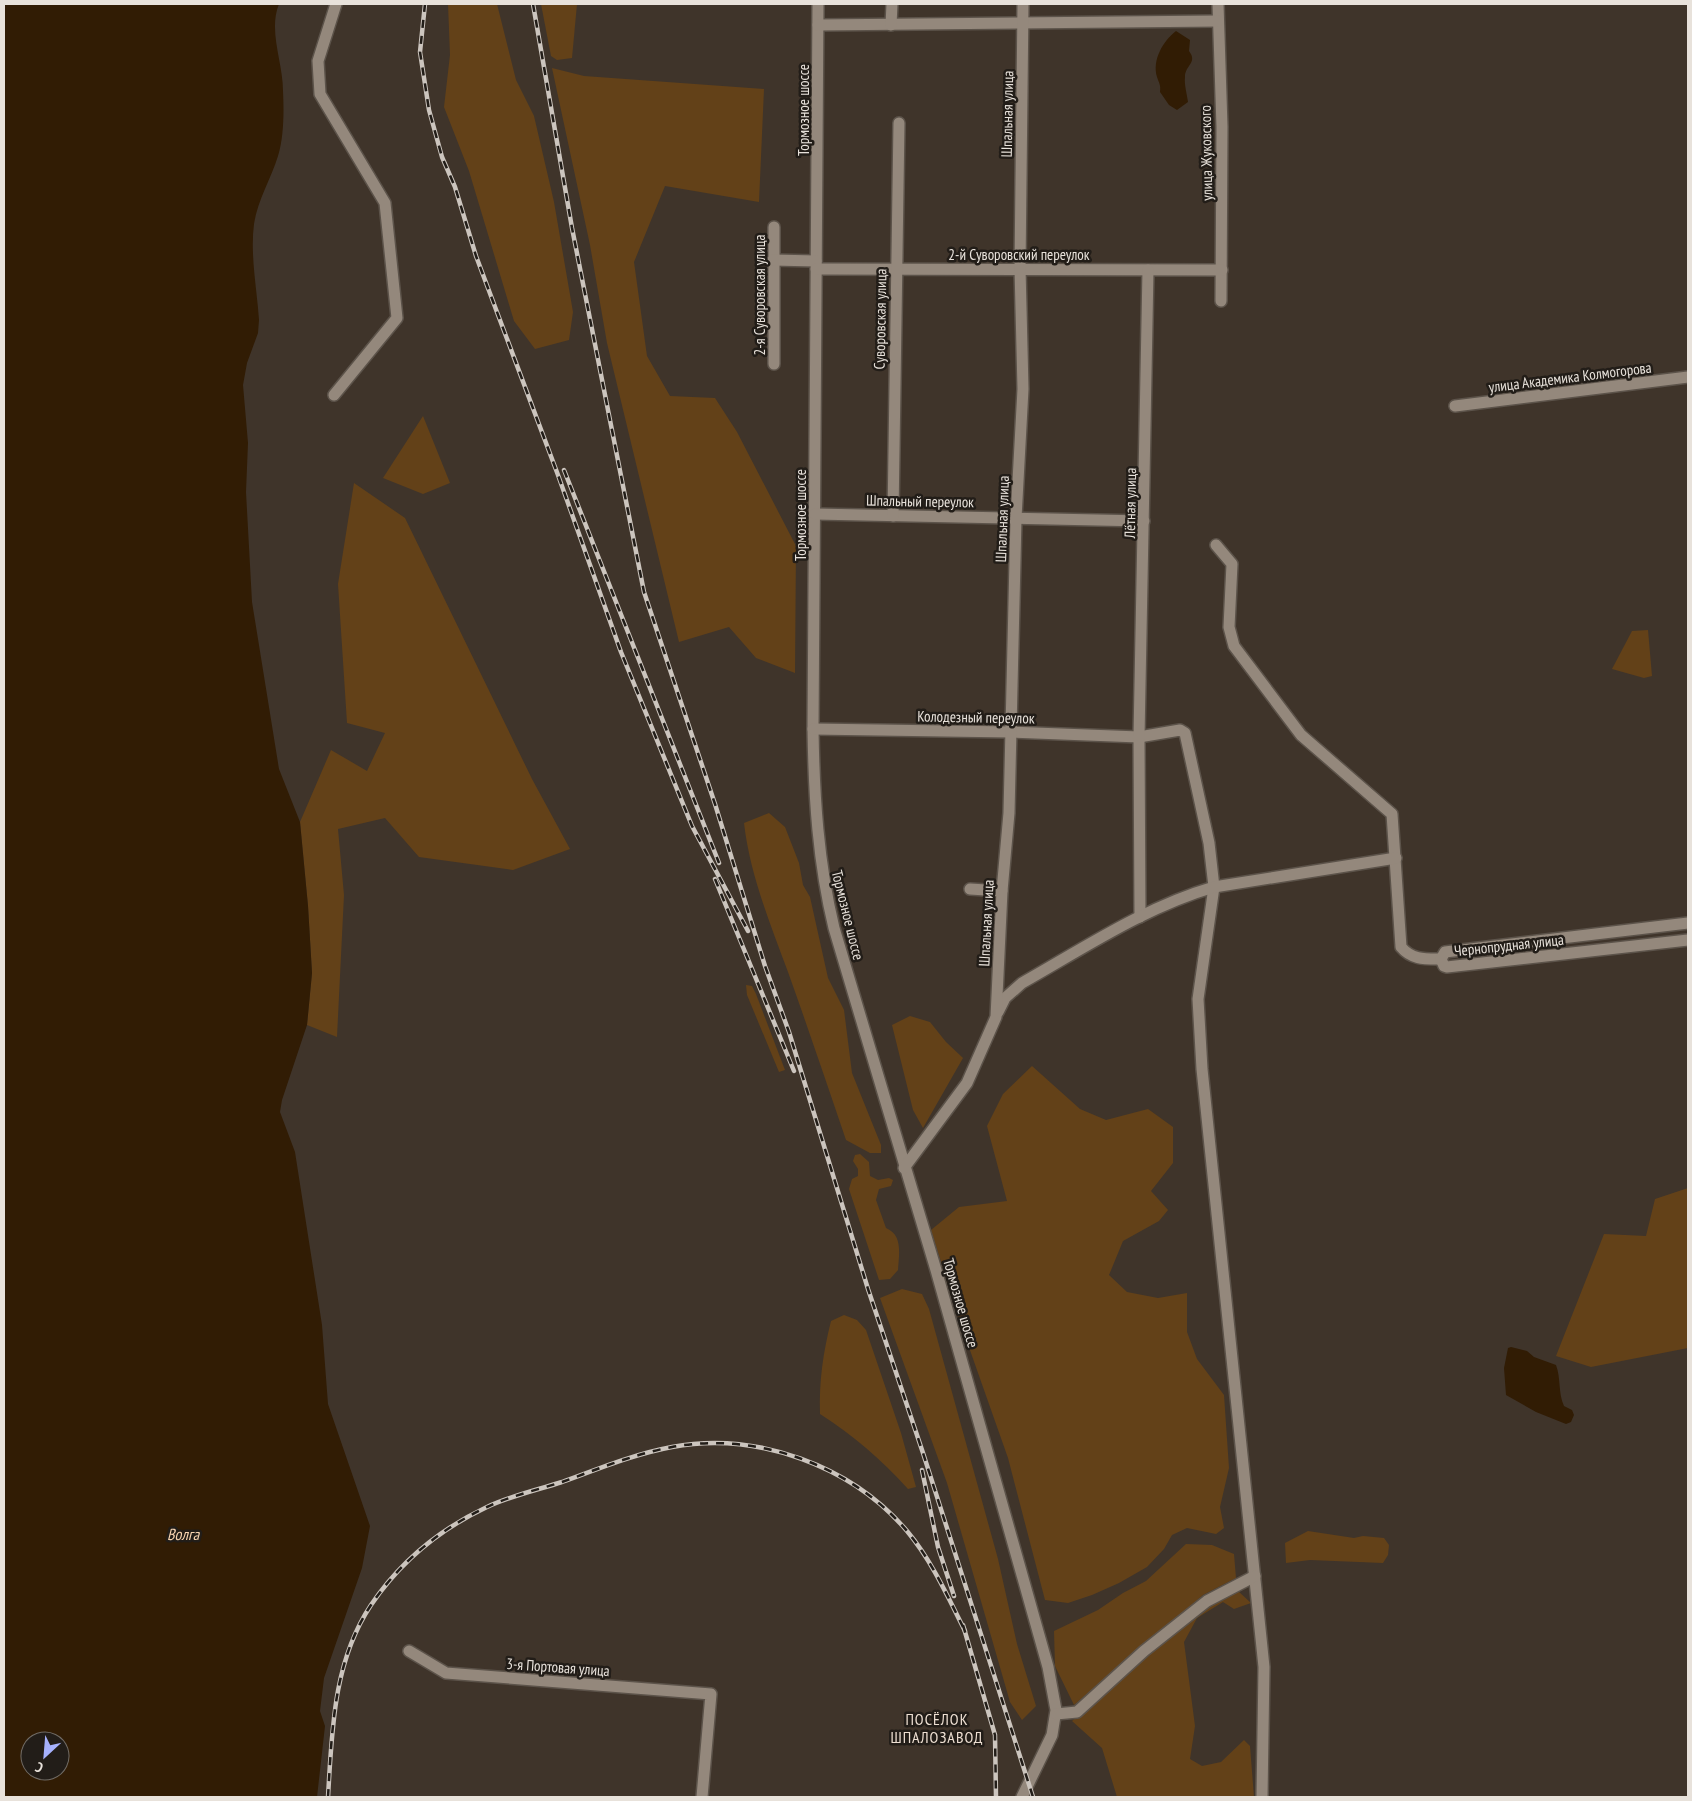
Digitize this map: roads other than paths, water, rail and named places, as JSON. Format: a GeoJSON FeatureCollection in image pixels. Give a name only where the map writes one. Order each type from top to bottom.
{"type":"FeatureCollection","features":[{"type":"Feature","properties":{"kind":"street"},"geometry":{"type":"LineString","coordinates":[[334,395],[398,318],[385,202],[320,94],[318,61],[336,4]]}},
{"type":"Feature","properties":{"kind":"street","name":"Тормозное шоссе"},"geometry":{"type":"LineString","coordinates":[[818,4],[812,729],[816,828],[826,897],[904,1168],[936,1270],[1048,1667],[1056,1714],[1052,1735],[1022,1797]]}},
{"type":"Feature","properties":{"kind":"street"},"geometry":{"type":"LineString","coordinates":[[891,26],[892,4]]}},
{"type":"Feature","properties":{"kind":"street","name":"Шпальная улица"},"geometry":{"type":"LineString","coordinates":[[904,1168],[967,1083],[996,1017],[1002,891],[1010,813],[1016,518],[1023,389],[1020,268],[1023,4]]}},
{"type":"Feature","properties":{"kind":"street","name":"улица Жуковского"},"geometry":{"type":"LineString","coordinates":[[1218,4],[1222,127],[1221,301]]}},
{"type":"Feature","properties":{"kind":"street"},"geometry":{"type":"LineString","coordinates":[[818,25],[891,26],[1024,22],[1218,21]]}},
{"type":"Feature","properties":{"kind":"street","name":"Суворовская улица"},"geometry":{"type":"LineString","coordinates":[[892,516],[899,123]]}},
{"type":"Feature","properties":{"kind":"street","name":"2-я Суворовская улица"},"geometry":{"type":"LineString","coordinates":[[774,227],[774,364]]}},
{"type":"Feature","properties":{"kind":"street","name":"2-й Суворовский переулок"},"geometry":{"type":"LineString","coordinates":[[773,260],[816,265],[895,269],[1222,270]]}},
{"type":"Feature","properties":{"kind":"street","name":"Лётная улица"},"geometry":{"type":"LineString","coordinates":[[1140,917],[1139,737],[1148,270]]}},
{"type":"Feature","properties":{"kind":"street","name":"улица Академика Колмогорова"},"geometry":{"type":"LineString","coordinates":[[1455,406],[1688,377]]}},
{"type":"Feature","properties":{"kind":"street","name":"Шпальный переулок"},"geometry":{"type":"LineString","coordinates":[[815,514],[1144,521]]}},
{"type":"Feature","properties":{"kind":"street"},"geometry":{"type":"LineString","coordinates":[[1216,545],[1232,562],[1230,626],[1234,646],[1301,735],[1392,814],[1400,948],[1409,956],[1421,959],[1440,959]]}},
{"type":"Feature","properties":{"kind":"street","name":"Колодезный переулок"},"geometry":{"type":"LineString","coordinates":[[812,729],[1011,732],[1139,737],[1180,730],[1185,734],[1209,843],[1214,887],[1198,1000],[1202,1069],[1264,1667],[1262,1797]]}},
{"type":"Feature","properties":{"kind":"street"},"geometry":{"type":"LineString","coordinates":[[996,1017],[1005,998],[1022,983],[1140,917],[1186,895],[1214,887],[1396,858]]}},
{"type":"Feature","properties":{"kind":"street"},"geometry":{"type":"LineString","coordinates":[[970,888],[1002,891]]}},
{"type":"Feature","properties":{"kind":"street","name":"Чернопрудная улица"},"geometry":{"type":"LineString","coordinates":[[1688,923],[1445,952],[1440,959],[1443,965],[1447,967],[1688,940]]}},
{"type":"Feature","properties":{"kind":"street"},"geometry":{"type":"LineString","coordinates":[[1056,1714],[1077,1712],[1144,1651],[1207,1601],[1256,1576]]}},
{"type":"Feature","properties":{"kind":"street","name":"3-я Портовая улица"},"geometry":{"type":"LineString","coordinates":[[409,1650],[446,1673],[711,1694],[702,1797]]}},
{"type":"Feature","properties":{"kind":"water","name":"Волга"},"geometry":{"type":"Polygon","coordinates":[[[4,4],[279,4],[276,14],[275,36],[282,80],[282,132],[278,156],[258,206],[254,224],[253,260],[259,320],[258,333],[247,363],[243,385],[248,443],[246,492],[252,602],[279,769],[300,822],[312,973],[307,1025],[282,1100],[280,1112],[295,1152],[322,1325],[328,1404],[370,1526],[362,1568],[324,1678],[320,1711],[325,1726],[317,1797],[4,1797],[4,4]]]}},
{"type":"Feature","properties":{"kind":"water"},"geometry":{"type":"Polygon","coordinates":[[[1176,31],[1190,40],[1189,51],[1192,58],[1185,77],[1188,102],[1177,110],[1169,105],[1160,92],[1156,71],[1157,58],[1163,45],[1176,31]]]}},
{"type":"Feature","properties":{"kind":"water"},"geometry":{"type":"Polygon","coordinates":[[[1508,1348],[1527,1351],[1534,1357],[1556,1365],[1562,1401],[1564,1406],[1572,1410],[1574,1415],[1571,1422],[1566,1424],[1536,1412],[1506,1395],[1504,1368],[1508,1348]]]}},
{"type":"Feature","properties":{"kind":"railway"},"geometry":{"type":"LineString","coordinates":[[425,4],[420,52],[429,110],[442,157],[455,187],[476,256],[558,475],[621,652],[692,826],[748,931]]}},
{"type":"Feature","properties":{"kind":"railway"},"geometry":{"type":"LineString","coordinates":[[533,4],[572,228],[644,592],[715,804],[765,966],[789,1032],[868,1289],[923,1453],[1033,1797]]}},
{"type":"Feature","properties":{"kind":"railway"},"geometry":{"type":"LineString","coordinates":[[564,470],[719,863]]}},
{"type":"Feature","properties":{"kind":"railway"},"geometry":{"type":"LineString","coordinates":[[715,879],[794,1071]]}},
{"type":"Feature","properties":{"kind":"railway"},"geometry":{"type":"LineString","coordinates":[[328,1797],[333,1722],[342,1673],[358,1627],[382,1589],[408,1561],[437,1536],[487,1507],[514,1496],[644,1454],[672,1447],[704,1443],[737,1444],[769,1449],[801,1459],[831,1472],[859,1488],[885,1508],[907,1531],[932,1567],[965,1631]]}},
{"type":"Feature","properties":{"kind":"railway"},"geometry":{"type":"LineString","coordinates":[[922,1470],[938,1547],[954,1596]]}},
{"type":"Feature","properties":{"kind":"railway"},"geometry":{"type":"LineString","coordinates":[[963,1625],[995,1735],[996,1797]]}},
{"type":"Feature","properties":{"kind":"district","name":"ПОСЁЛОК ШПАЛОЗАВОД"},"geometry":{"type":"Point","coordinates":[937,1728]}}]}
